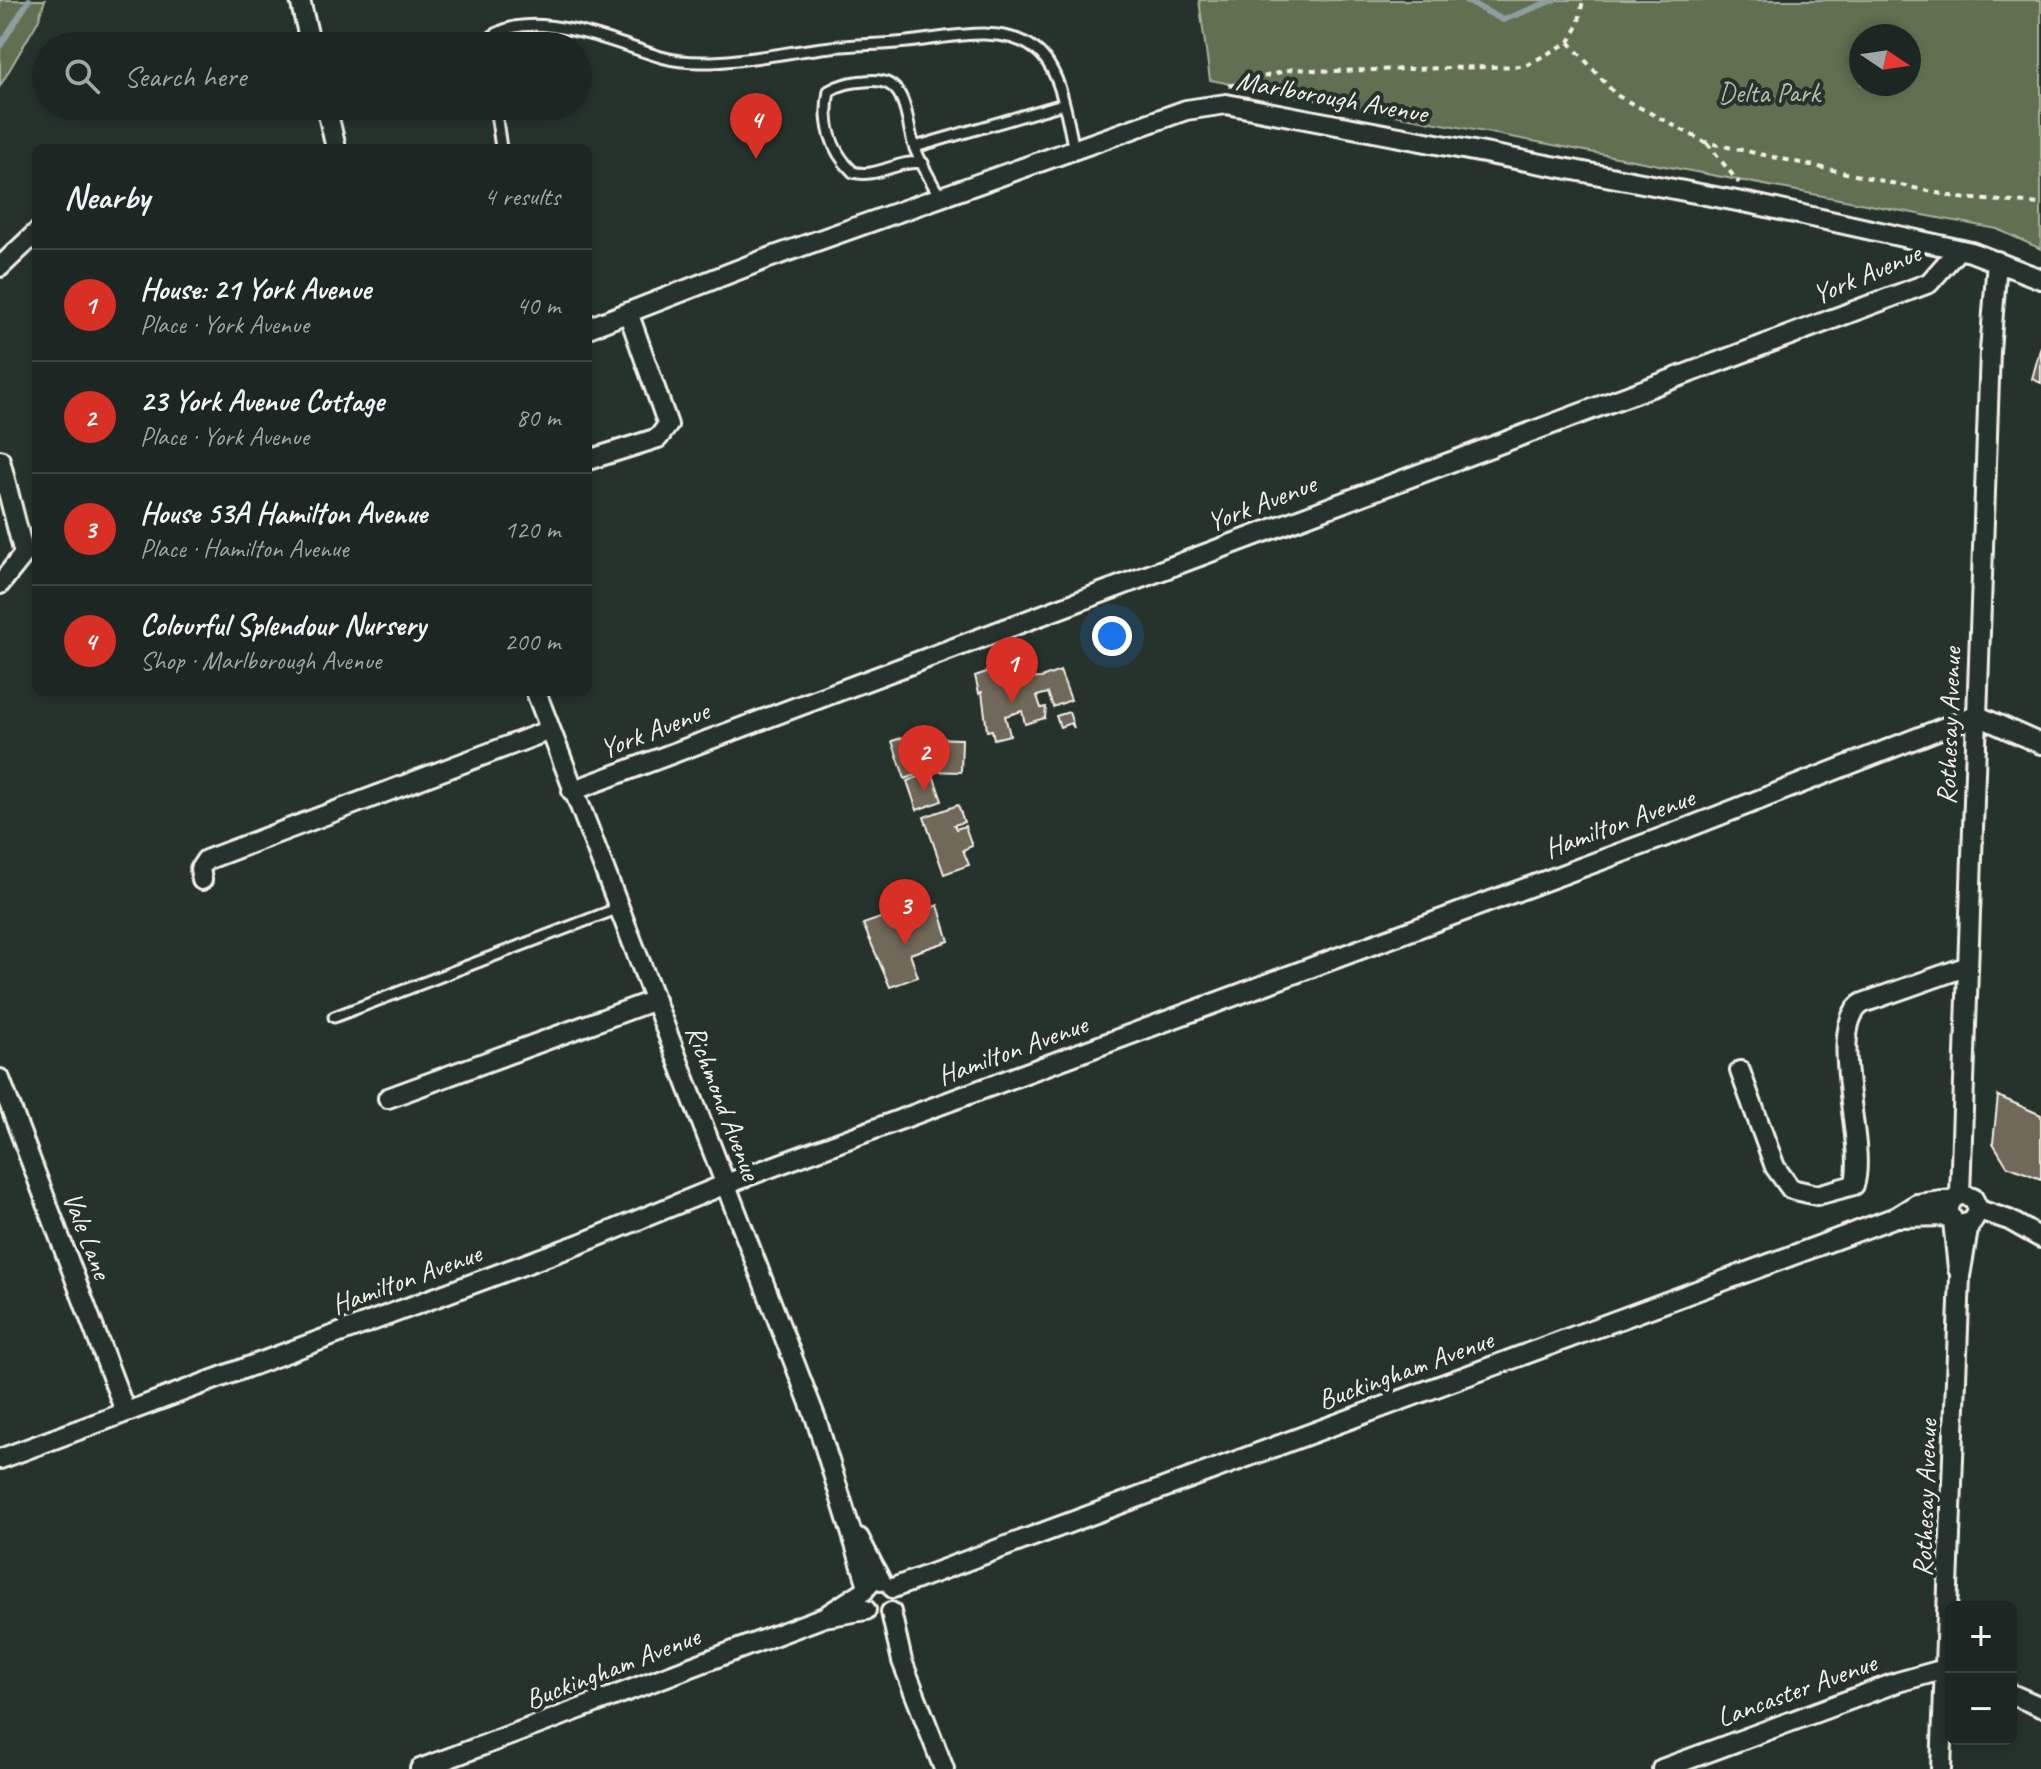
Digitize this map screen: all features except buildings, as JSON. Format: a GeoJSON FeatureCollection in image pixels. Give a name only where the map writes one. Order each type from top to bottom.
{"type":"FeatureCollection","features":[{"type":"Feature","properties":{"kind":"street"},"geometry":{"type":"LineString","coordinates":[[300,0],[308,32]]}},
{"type":"Feature","properties":{"kind":"street","name":"Marlborough Avenue"},"geometry":{"type":"LineString","coordinates":[[592,326],[940,197],[1203,105],[1236,104],[1279,111],[1758,205],[1958,250],[1997,261],[2041,279]]}},
{"type":"Feature","properties":{"kind":"street"},"geometry":{"type":"LineString","coordinates":[[329,120],[335,144]]}},
{"type":"Feature","properties":{"kind":"street"},"geometry":{"type":"LineString","coordinates":[[0,267],[32,237]]}},
{"type":"Feature","properties":{"kind":"street","name":"York Avenue"},"geometry":{"type":"LineString","coordinates":[[572,791],[1929,283],[1958,250]]}},
{"type":"Feature","properties":{"kind":"street","name":"Rothesay Avenue"},"geometry":{"type":"LineString","coordinates":[[1950,1601],[1960,1276],[1954,1255],[1962,1213],[1976,715],[1997,261]]}},
{"type":"Feature","properties":{"kind":"street"},"geometry":{"type":"LineString","coordinates":[[592,459],[658,438],[668,425],[628,312]]}},
{"type":"Feature","properties":{"kind":"street"},"geometry":{"type":"LineString","coordinates":[[0,460],[3,485],[24,554],[0,584]]}},
{"type":"Feature","properties":{"kind":"street","name":"Richmond Avenue"},"geometry":{"type":"LineString","coordinates":[[537,696],[816,1419],[854,1533],[944,1769]]}},
{"type":"Feature","properties":{"kind":"street"},"geometry":{"type":"LineString","coordinates":[[1976,715],[2041,744]]}},
{"type":"Feature","properties":{"kind":"street","name":"Hamilton Avenue"},"geometry":{"type":"LineString","coordinates":[[0,1459],[582,1243],[726,1184],[1669,835],[1976,715]]}},
{"type":"Feature","properties":{"kind":"street"},"geometry":{"type":"LineString","coordinates":[[202,880],[200,869],[206,860],[550,730]]}},
{"type":"Feature","properties":{"kind":"street"},"geometry":{"type":"LineString","coordinates":[[1740,1071],[1775,1167],[1791,1189],[1817,1195],[1854,1185],[1847,1041],[1850,1015],[1863,1003],[1968,966]]}},
{"type":"Feature","properties":{"kind":"street"},"geometry":{"type":"LineString","coordinates":[[388,1098],[655,1000]]}},
{"type":"Feature","properties":{"kind":"street","name":"Vale Lane"},"geometry":{"type":"LineString","coordinates":[[0,1079],[125,1411]]}},
{"type":"Feature","properties":{"kind":"street","name":"Buckingham Avenue"},"geometry":{"type":"LineString","coordinates":[[420,1769],[1896,1217],[1962,1213],[2009,1220],[2034,1235]]}},
{"type":"Feature","properties":{"kind":"street","name":"Lancaster Avenue"},"geometry":{"type":"LineString","coordinates":[[1662,1769],[1876,1689],[1945,1671]]}},
{"type":"Feature","properties":{"kind":"street","name":"Rothesay Avenue"},"geometry":{"type":"LineString","coordinates":[[1941,1769],[1948,1673]]}},
{"type":"Feature","properties":{"kind":"street"},"geometry":{"type":"LineString","coordinates":[[2017,1697],[2041,1707]]}},
{"type":"Feature","properties":{"kind":"lane"},"geometry":{"type":"LineString","coordinates":[[493,32],[510,22],[538,20],[592,30],[664,58],[707,61],[826,47],[986,34],[1036,49],[1051,71],[1074,150]]}},
{"type":"Feature","properties":{"kind":"lane"},"geometry":{"type":"LineString","coordinates":[[923,163],[903,164],[873,173],[853,172],[844,164],[828,132],[825,111],[829,91],[840,84],[870,80],[884,81],[897,87],[906,104],[915,147],[923,163],[940,197]]}},
{"type":"Feature","properties":{"kind":"lane"},"geometry":{"type":"LineString","coordinates":[[915,147],[1063,104]]}},
{"type":"Feature","properties":{"kind":"lane"},"geometry":{"type":"LineString","coordinates":[[497,120],[500,144]]}},
{"type":"Feature","properties":{"kind":"lane"},"geometry":{"type":"LineString","coordinates":[[334,1017],[619,908]]}},
{"type":"Feature","properties":{"kind":"path"},"geometry":{"type":"LineString","coordinates":[[1203,105],[1229,86],[1293,69],[1500,69],[1525,66],[1569,42],[1578,26],[1583,0]]}},
{"type":"Feature","properties":{"kind":"path"},"geometry":{"type":"LineString","coordinates":[[1569,42],[1616,95],[1705,142],[1960,198],[2041,204]]}},
{"type":"Feature","properties":{"kind":"path"},"geometry":{"type":"LineString","coordinates":[[1705,142],[1758,205]]}},
{"type":"Feature","properties":{"kind":"green space"},"geometry":{"type":"Polygon","coordinates":[[[0,0],[45,0],[38,21],[0,86],[0,0]]]}},
{"type":"Feature","properties":{"kind":"green space","name":"Delta Park"},"geometry":{"type":"Polygon","coordinates":[[[1199,0],[2041,0],[2041,249],[1997,229],[1210,80],[1199,0]]]}},
{"type":"Feature","properties":{"kind":"waterway"},"geometry":{"type":"LineString","coordinates":[[0,46],[29,0]]}},
{"type":"Feature","properties":{"kind":"waterway"},"geometry":{"type":"LineString","coordinates":[[1465,0],[1503,20],[1554,0]]}},
{"type":"Feature","properties":{"kind":"place","name":"Colourful Splendour Nursery"},"geometry":{"type":"Point","coordinates":[756,159]}},
{"type":"Feature","properties":{"kind":"place","name":"House: 21 York Avenue"},"geometry":{"type":"Point","coordinates":[1012,703]}},
{"type":"Feature","properties":{"kind":"place","name":"23 York Avenue Cottage"},"geometry":{"type":"Point","coordinates":[924,791]}},
{"type":"Feature","properties":{"kind":"place","name":"House 53A Hamilton Avenue"},"geometry":{"type":"Point","coordinates":[905,945]}}]}
